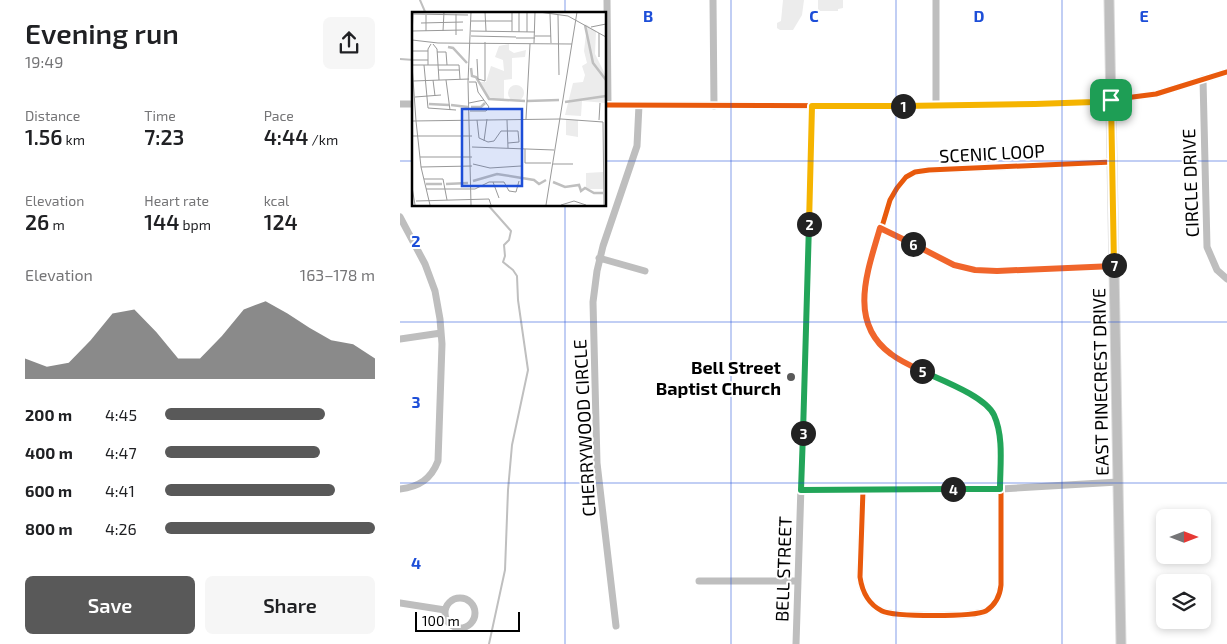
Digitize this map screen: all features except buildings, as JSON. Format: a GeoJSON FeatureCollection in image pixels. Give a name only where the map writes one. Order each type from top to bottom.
{"type":"FeatureCollection","features":[{"type":"Feature","properties":{"kind":"main road","name":"EAST PINECREST DRIVE"},"geometry":{"type":"LineString","coordinates":[[1109,0],[1121,644]]}},
{"type":"Feature","properties":{"kind":"street"},"geometry":{"type":"LineString","coordinates":[[607,0],[606,105],[936,106],[1084,102],[1156,94],[1227,72]]}},
{"type":"Feature","properties":{"kind":"street"},"geometry":{"type":"LineString","coordinates":[[713,0],[714,106]]}},
{"type":"Feature","properties":{"kind":"street"},"geometry":{"type":"LineString","coordinates":[[936,0],[936,106]]}},
{"type":"Feature","properties":{"kind":"street","name":"CIRCLE DRIVE"},"geometry":{"type":"LineString","coordinates":[[1203,78],[1207,246],[1217,270],[1227,279]]}},
{"type":"Feature","properties":{"kind":"street","name":"CHERRYWOOD CIRCLE"},"geometry":{"type":"LineString","coordinates":[[616,626],[596,453],[593,302],[599,258],[635,156],[638,138],[639,105]]}},
{"type":"Feature","properties":{"kind":"street","name":"BELL STREET"},"geometry":{"type":"LineString","coordinates":[[796,644],[812,106]]}},
{"type":"Feature","properties":{"kind":"street","name":"SCENIC LOOP"},"geometry":{"type":"LineString","coordinates":[[863,490],[861,584],[866,596],[877,608],[886,613],[900,615],[976,614],[985,611],[994,603],[999,595],[1000,585],[1000,489],[998,430],[994,415],[979,399],[906,364],[881,346],[870,329],[864,308],[864,287],[880,228],[893,193],[906,177],[915,172],[1112,162]]}},
{"type":"Feature","properties":{"kind":"street"},"geometry":{"type":"LineString","coordinates":[[400,218],[432,281],[441,333],[440,444],[438,462],[426,481],[400,489]]}},
{"type":"Feature","properties":{"kind":"street"},"geometry":{"type":"LineString","coordinates":[[880,228],[954,265],[975,270],[997,271],[1114,266]]}},
{"type":"Feature","properties":{"kind":"street"},"geometry":{"type":"LineString","coordinates":[[599,258],[645,271]]}},
{"type":"Feature","properties":{"kind":"street"},"geometry":{"type":"LineString","coordinates":[[400,338],[441,333]]}},
{"type":"Feature","properties":{"kind":"street"},"geometry":{"type":"LineString","coordinates":[[801,490],[1000,489],[1118,482]]}},
{"type":"Feature","properties":{"kind":"street"},"geometry":{"type":"LineString","coordinates":[[699,581],[798,581]]}},
{"type":"Feature","properties":{"kind":"street"},"geometry":{"type":"LineString","coordinates":[[463,599],[473,606],[475,616],[470,625],[464,628],[457,628],[448,623],[445,616],[446,610],[448,604],[454,600],[463,599]]}},
{"type":"Feature","properties":{"kind":"street"},"geometry":{"type":"LineString","coordinates":[[400,603],[446,610]]}},
{"type":"Feature","properties":{"kind":"shaded area"},"geometry":{"type":"Polygon","coordinates":[[[783,0],[804,0],[802,15],[793,30],[780,30],[777,28],[777,23],[781,21],[783,0]]]}},
{"type":"Feature","properties":{"kind":"shaded area"},"geometry":{"type":"Polygon","coordinates":[[[818,0],[843,0],[843,8],[838,9],[838,11],[818,11],[818,0]]]}},
{"type":"Feature","properties":{"kind":"waterway"},"geometry":{"type":"LineString","coordinates":[[420,0],[425,12]]}},
{"type":"Feature","properties":{"kind":"waterway"},"geometry":{"type":"LineString","coordinates":[[400,59],[412,60]]}},
{"type":"Feature","properties":{"kind":"waterway"},"geometry":{"type":"LineString","coordinates":[[489,206],[511,231],[509,240],[504,245],[505,256],[503,262],[517,276],[518,300],[528,370],[512,445],[505,570],[489,644]]}},
{"type":"Feature","properties":{"kind":"cycle path"},"geometry":{"type":"LineString","coordinates":[[606,105],[936,106],[1094,102],[1156,94],[1227,72]]}},
{"type":"Feature","properties":{"kind":"cycle path"},"geometry":{"type":"LineString","coordinates":[[863,490],[860,577],[864,592],[873,605],[889,613],[934,616],[979,613],[986,611],[992,606],[1000,593],[1001,585],[1001,489],[998,430],[992,411],[979,399],[906,363],[881,345],[874,335],[866,315],[864,302],[866,280],[890,200],[906,177],[915,172],[1112,162]]}},
{"type":"Feature","properties":{"kind":"place","name":"Bell Street Baptist Church"},"geometry":{"type":"Point","coordinates":[791,377]}},
{"type":"Feature","properties":{"kind":"route"},"geometry":{"type":"LineString","coordinates":[[1111,100],[1114,266],[997,271],[961,268],[880,228],[864,287],[864,308],[870,329],[881,346],[891,354],[906,364],[979,399],[992,411],[998,430],[1000,489],[801,490],[812,106],[936,106],[1111,100]]}}]}
